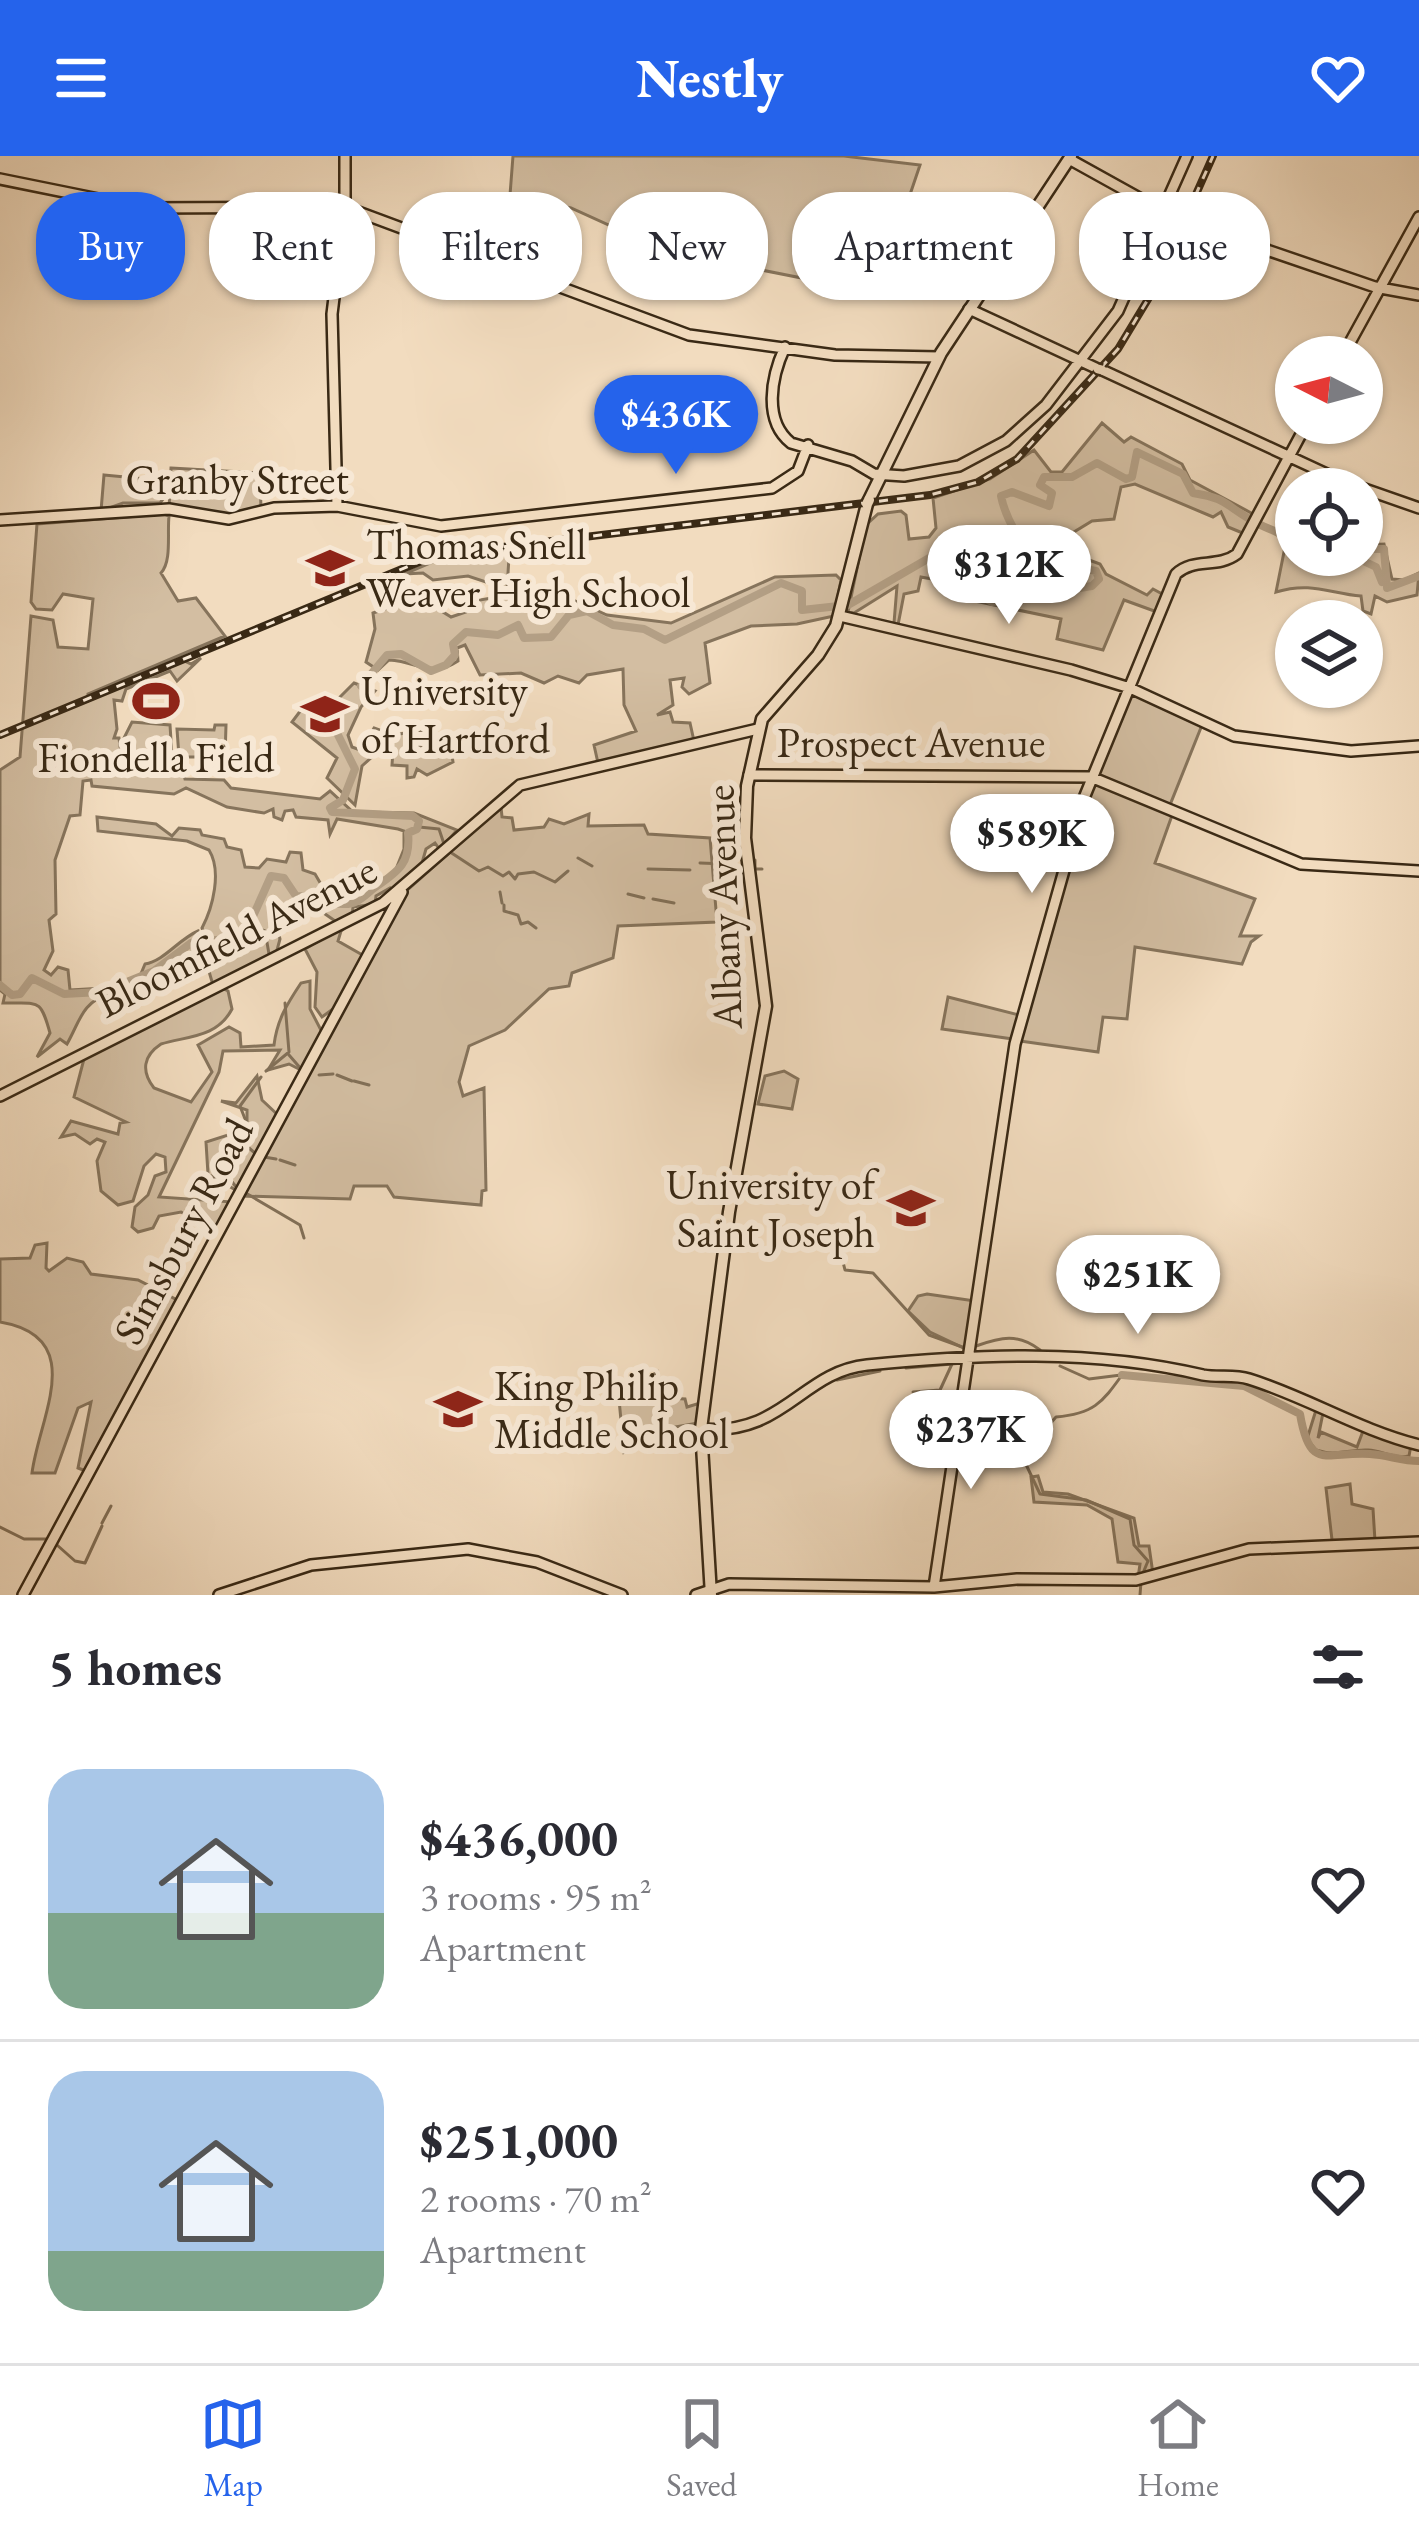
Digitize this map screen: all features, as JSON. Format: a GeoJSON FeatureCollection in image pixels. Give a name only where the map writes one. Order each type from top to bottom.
{"type":"FeatureCollection","features":[{"type":"Feature","properties":{"kind":"highway","name":"Albany Avenue"},"geometry":{"type":"LineString","coordinates":[[709,1590],[701,1429],[730,1212],[766,1006],[745,838],[758,729],[771,706],[824,648],[842,610],[851,556],[879,474],[939,357],[1070,157]]}},
{"type":"Feature","properties":{"kind":"main road"},"geometry":{"type":"LineString","coordinates":[[345,156],[345,192]]}},
{"type":"Feature","properties":{"kind":"main road"},"geometry":{"type":"LineString","coordinates":[[1171,192],[1187,156]]}},
{"type":"Feature","properties":{"kind":"main road"},"geometry":{"type":"LineString","coordinates":[[1070,157],[1130,192]]}},
{"type":"Feature","properties":{"kind":"main road"},"geometry":{"type":"LineString","coordinates":[[0,179],[143,208],[209,208]]}},
{"type":"Feature","properties":{"kind":"main road"},"geometry":{"type":"LineString","coordinates":[[1354,336],[1419,217]]}},
{"type":"Feature","properties":{"kind":"main road"},"geometry":{"type":"LineString","coordinates":[[375,218],[681,333],[840,356],[939,357]]}},
{"type":"Feature","properties":{"kind":"main road"},"geometry":{"type":"LineString","coordinates":[[1270,251],[1381,288],[1419,295]]}},
{"type":"Feature","properties":{"kind":"main road"},"geometry":{"type":"LineString","coordinates":[[334,300],[337,506]]}},
{"type":"Feature","properties":{"kind":"main road"},"geometry":{"type":"LineString","coordinates":[[787,348],[776,386],[776,420],[787,441],[843,456],[879,474],[931,473],[980,457],[1026,424],[1082,362],[1123,300]]}},
{"type":"Feature","properties":{"kind":"main road"},"geometry":{"type":"LineString","coordinates":[[969,309],[1289,457],[1419,508]]}},
{"type":"Feature","properties":{"kind":"main road"},"geometry":{"type":"LineString","coordinates":[[934,1587],[1019,1028],[1091,777],[1176,574],[1194,563],[1219,563],[1233,557],[1296,444]]}},
{"type":"Feature","properties":{"kind":"main road","name":"Granby Street"},"geometry":{"type":"LineString","coordinates":[[0,520],[169,509],[229,519],[274,508],[337,506],[441,526],[783,484],[798,471],[808,448]]}},
{"type":"Feature","properties":{"kind":"main road"},"geometry":{"type":"LineString","coordinates":[[842,610],[902,632],[1032,657],[1098,676],[1237,736],[1354,751],[1419,746]]}},
{"type":"Feature","properties":{"kind":"main road","name":"Bloomfield Avenue"},"geometry":{"type":"LineString","coordinates":[[0,1096],[402,892],[521,784],[758,729]]}},
{"type":"Feature","properties":{"kind":"main road","name":"Prospect Avenue"},"geometry":{"type":"LineString","coordinates":[[749,775],[1091,777],[1300,864],[1419,871]]}},
{"type":"Feature","properties":{"kind":"main road","name":"Simsbury Road"},"geometry":{"type":"LineString","coordinates":[[23,1595],[402,892]]}},
{"type":"Feature","properties":{"kind":"main road"},"geometry":{"type":"LineString","coordinates":[[383,903],[390,914]]}},
{"type":"Feature","properties":{"kind":"main road"},"geometry":{"type":"LineString","coordinates":[[701,1429],[736,1429],[764,1421],[844,1369],[968,1358],[1125,1358],[1240,1377],[1367,1430],[1419,1444]]}},
{"type":"Feature","properties":{"kind":"main road"},"geometry":{"type":"LineString","coordinates":[[709,1590],[1140,1579],[1249,1549],[1419,1541]]}},
{"type":"Feature","properties":{"kind":"main road"},"geometry":{"type":"LineString","coordinates":[[219,1595],[311,1565],[475,1549],[534,1561],[622,1595]]}},
{"type":"Feature","properties":{"kind":"shaded area"},"geometry":{"type":"Polygon","coordinates":[[[513,156],[844,156],[920,165],[911,192],[792,192],[792,276],[768,271],[768,192],[606,192],[606,224],[582,213],[582,192],[510,192],[513,156]]]}},
{"type":"Feature","properties":{"kind":"shaded area"},"geometry":{"type":"Polygon","coordinates":[[[1102,423],[1124,442],[1131,437],[1182,464],[1190,480],[1255,515],[1245,534],[1228,527],[1221,512],[1213,517],[1135,484],[1121,487],[1114,519],[1092,521],[1074,532],[1081,557],[1147,595],[1153,589],[1164,595],[1157,612],[1124,600],[1103,650],[1057,639],[1061,619],[965,599],[965,585],[921,577],[918,591],[904,594],[898,625],[894,623],[897,586],[854,613],[848,612],[866,525],[878,514],[901,511],[906,515],[909,539],[929,537],[936,528],[933,498],[990,479],[1034,450],[1051,472],[1062,472],[1102,423]]]}},
{"type":"Feature","properties":{"kind":"shaded area"},"geometry":{"type":"Polygon","coordinates":[[[171,468],[260,473],[261,510],[237,518],[169,509],[171,468]]]}},
{"type":"Feature","properties":{"kind":"shaded area"},"geometry":{"type":"Polygon","coordinates":[[[104,475],[168,481],[167,494],[160,503],[123,503],[101,511],[104,475]]]}},
{"type":"Feature","properties":{"kind":"shaded area"},"geometry":{"type":"Polygon","coordinates":[[[169,516],[168,554],[161,573],[178,601],[196,598],[225,636],[88,694],[88,701],[182,660],[191,664],[201,658],[177,681],[170,671],[126,689],[122,701],[114,700],[114,738],[119,738],[120,746],[132,722],[170,725],[172,756],[152,752],[148,756],[181,762],[185,779],[224,780],[231,788],[320,799],[330,791],[353,812],[414,813],[457,830],[440,850],[435,843],[426,849],[422,863],[393,892],[390,888],[376,896],[375,904],[353,907],[352,916],[338,923],[315,907],[285,904],[273,913],[280,939],[276,954],[213,985],[208,968],[185,978],[173,968],[167,978],[140,990],[142,999],[132,1004],[127,997],[114,1002],[109,994],[83,1013],[67,1044],[60,1039],[37,1057],[50,1033],[44,1013],[31,1003],[3,1003],[5,994],[0,990],[0,770],[20,757],[31,616],[53,620],[58,647],[88,649],[93,599],[63,594],[52,610],[36,609],[31,602],[37,524],[169,516]],[[91,780],[83,781],[80,815],[70,816],[55,860],[56,914],[49,920],[53,951],[44,970],[51,975],[58,967],[68,970],[70,990],[104,988],[140,976],[145,964],[198,931],[199,936],[205,935],[202,928],[214,889],[215,868],[209,850],[187,841],[98,831],[97,817],[156,824],[172,836],[179,828],[200,830],[202,835],[224,839],[227,847],[241,850],[245,867],[259,868],[267,859],[286,862],[290,852],[301,853],[303,870],[315,874],[322,886],[337,886],[348,895],[358,893],[362,871],[367,868],[373,872],[371,884],[394,874],[404,849],[404,831],[398,829],[337,819],[330,834],[328,820],[296,817],[293,810],[285,811],[282,820],[274,817],[273,809],[264,813],[227,807],[186,788],[174,794],[92,786],[91,780]]]}},
{"type":"Feature","properties":{"kind":"shaded area"},"geometry":{"type":"Polygon","coordinates":[[[1383,544],[1392,579],[1419,573],[1417,595],[1387,602],[1375,596],[1362,600],[1361,596],[1311,588],[1276,592],[1279,576],[1383,576],[1383,544]]]}},
{"type":"Feature","properties":{"kind":"shaded area"},"geometry":{"type":"Polygon","coordinates":[[[504,550],[509,557],[507,589],[468,576],[433,580],[423,573],[404,574],[437,560],[504,550]]]}},
{"type":"Feature","properties":{"kind":"shaded area"},"geometry":{"type":"Polygon","coordinates":[[[836,575],[841,580],[834,616],[751,626],[705,643],[710,683],[689,694],[682,687],[684,678],[670,680],[673,705],[657,715],[670,712],[673,722],[690,723],[694,741],[598,763],[594,745],[636,731],[624,705],[623,669],[587,675],[579,683],[558,676],[544,683],[521,673],[480,675],[465,645],[457,648],[458,661],[439,669],[389,660],[378,670],[366,662],[375,629],[373,613],[404,604],[431,606],[451,617],[466,612],[474,601],[497,597],[573,600],[607,615],[671,623],[775,577],[836,575]]]}},
{"type":"Feature","properties":{"kind":"shaded area"},"geometry":{"type":"Polygon","coordinates":[[[354,683],[375,691],[348,735],[352,747],[374,755],[362,766],[355,805],[327,778],[337,758],[292,722],[304,706],[326,720],[331,706],[354,683]]]}},
{"type":"Feature","properties":{"kind":"shaded area"},"geometry":{"type":"Polygon","coordinates":[[[1132,692],[1202,725],[1170,805],[1175,807],[1155,863],[1255,899],[1240,936],[1259,936],[1251,942],[1242,964],[1135,947],[1127,1019],[1103,1017],[1098,1052],[1020,1041],[1082,814],[1132,692]]]}},
{"type":"Feature","properties":{"kind":"shaded area"},"geometry":{"type":"Polygon","coordinates":[[[215,725],[226,725],[225,757],[179,757],[177,729],[214,730],[215,725]]]}},
{"type":"Feature","properties":{"kind":"shaded area"},"geometry":{"type":"Polygon","coordinates":[[[374,728],[393,735],[424,730],[423,736],[411,736],[412,742],[424,749],[450,744],[453,762],[427,775],[417,769],[414,777],[407,778],[407,766],[392,765],[393,751],[368,739],[374,728]]]}},
{"type":"Feature","properties":{"kind":"shaded area"},"geometry":{"type":"Polygon","coordinates":[[[501,807],[502,817],[512,818],[514,830],[544,827],[549,819],[564,824],[589,814],[588,826],[644,825],[648,834],[710,838],[717,922],[618,926],[613,958],[572,973],[569,986],[549,989],[505,1030],[469,1046],[459,1082],[463,1096],[484,1088],[486,1190],[481,1205],[394,1197],[387,1186],[354,1186],[350,1199],[241,1196],[403,894],[501,807]]]}},
{"type":"Feature","properties":{"kind":"shaded area"},"geometry":{"type":"Polygon","coordinates":[[[354,920],[341,931],[338,941],[366,957],[337,1006],[322,1017],[315,1007],[317,972],[305,949],[354,920]]]}},
{"type":"Feature","properties":{"kind":"shaded area"},"geometry":{"type":"Polygon","coordinates":[[[310,981],[310,1009],[323,1034],[303,1071],[289,1064],[268,1070],[280,1050],[223,1051],[219,1072],[159,1197],[233,1202],[210,1244],[206,1226],[181,1212],[159,1216],[153,1228],[138,1232],[132,1227],[135,1207],[148,1195],[155,1176],[166,1172],[165,1157],[156,1154],[144,1166],[133,1201],[118,1205],[101,1191],[97,1161],[105,1142],[97,1139],[90,1144],[75,1134],[61,1137],[71,1121],[118,1134],[120,1123],[126,1122],[74,1097],[85,1055],[222,988],[228,991],[232,1009],[226,1019],[201,1034],[161,1044],[146,1064],[154,1088],[191,1102],[212,1072],[198,1045],[229,1027],[240,1033],[241,1047],[274,1045],[287,1005],[301,983],[310,981]]]}},
{"type":"Feature","properties":{"kind":"shaded area"},"geometry":{"type":"Polygon","coordinates":[[[948,997],[1019,1015],[1013,1039],[942,1029],[948,997]]]}},
{"type":"Feature","properties":{"kind":"shaded area"},"geometry":{"type":"Polygon","coordinates":[[[784,1071],[798,1079],[792,1109],[758,1104],[765,1076],[784,1071]]]}},
{"type":"Feature","properties":{"kind":"shaded area"},"geometry":{"type":"Polygon","coordinates":[[[257,1076],[262,1100],[279,1116],[239,1192],[208,1174],[206,1142],[247,1129],[247,1110],[221,1101],[236,1103],[257,1076]]]}},
{"type":"Feature","properties":{"kind":"shaded area"},"geometry":{"type":"Polygon","coordinates":[[[47,1243],[49,1271],[67,1258],[83,1262],[91,1274],[138,1280],[181,1302],[88,1472],[78,1468],[91,1402],[78,1408],[55,1473],[32,1473],[52,1382],[51,1362],[44,1344],[27,1330],[0,1322],[0,1259],[30,1258],[35,1245],[47,1243]]]}},
{"type":"Feature","properties":{"kind":"shaded area"},"geometry":{"type":"Polygon","coordinates":[[[918,1296],[975,1301],[968,1350],[930,1332],[908,1311],[918,1296]]]}},
{"type":"Feature","properties":{"kind":"shaded area"},"geometry":{"type":"Polygon","coordinates":[[[657,1372],[658,1387],[668,1388],[668,1398],[685,1399],[687,1407],[700,1403],[698,1423],[653,1431],[624,1452],[618,1389],[638,1385],[657,1372]]]}},
{"type":"Feature","properties":{"kind":"shaded area"},"geometry":{"type":"Polygon","coordinates":[[[1316,1410],[1323,1413],[1318,1438],[1321,1432],[1357,1447],[1363,1431],[1411,1445],[1409,1456],[1316,1450],[1307,1439],[1316,1410]]]}},
{"type":"Feature","properties":{"kind":"shaded area"},"geometry":{"type":"Polygon","coordinates":[[[1038,1476],[1043,1492],[1068,1494],[1134,1518],[1139,1546],[1149,1546],[1153,1574],[1138,1578],[1140,1564],[1118,1562],[1112,1519],[1087,1505],[1034,1502],[1031,1477],[1038,1476]]]}},
{"type":"Feature","properties":{"kind":"shaded area"},"geometry":{"type":"Polygon","coordinates":[[[1350,1484],[1352,1504],[1373,1509],[1375,1541],[1332,1540],[1326,1488],[1350,1484]]]}},
{"type":"Feature","properties":{"kind":"waterway"},"geometry":{"type":"LineString","coordinates":[[361,686],[387,655],[401,654],[431,671],[455,655],[453,644],[466,632],[498,635],[518,625],[524,638],[551,637],[569,615],[587,611],[613,625],[644,629],[665,640],[781,583],[802,591],[802,610],[848,605],[950,546],[962,548],[969,589],[992,602],[1092,586],[1099,579],[1096,571],[1037,559],[1011,524],[1001,496],[1012,492],[1049,506],[1052,493],[1040,485],[1044,477],[1072,477],[1097,463],[1126,479],[1132,477],[1137,452],[1183,474],[1193,493],[1220,500],[1275,532]]}},
{"type":"Feature","properties":{"kind":"waterway"},"geometry":{"type":"LineString","coordinates":[[1383,549],[1387,588],[1419,576]]}},
{"type":"Feature","properties":{"kind":"waterway"},"geometry":{"type":"LineString","coordinates":[[1380,576],[1382,582]]}},
{"type":"Feature","properties":{"kind":"waterway"},"geometry":{"type":"LineString","coordinates":[[107,990],[154,971],[191,943],[233,938],[249,925],[271,876],[284,878],[296,896],[349,904],[397,870],[408,851],[408,833],[417,829],[419,821],[413,816],[332,812],[330,808],[343,800],[355,769],[338,735]]}},
{"type":"Feature","properties":{"kind":"waterway"},"geometry":{"type":"LineString","coordinates":[[419,827],[439,829],[444,844]]}},
{"type":"Feature","properties":{"kind":"waterway"},"geometry":{"type":"LineString","coordinates":[[447,850],[479,871],[488,867],[503,876],[509,872],[515,879],[518,874],[534,872],[555,882],[568,871]]}},
{"type":"Feature","properties":{"kind":"waterway"},"geometry":{"type":"LineString","coordinates":[[578,858],[592,866]]}},
{"type":"Feature","properties":{"kind":"waterway"},"geometry":{"type":"LineString","coordinates":[[750,860],[755,860],[755,869],[762,869]]}},
{"type":"Feature","properties":{"kind":"waterway"},"geometry":{"type":"LineString","coordinates":[[700,863],[727,864]]}},
{"type":"Feature","properties":{"kind":"waterway"},"geometry":{"type":"LineString","coordinates":[[648,869],[690,870]]}},
{"type":"Feature","properties":{"kind":"waterway"},"geometry":{"type":"LineString","coordinates":[[500,892],[502,903]]}},
{"type":"Feature","properties":{"kind":"waterway"},"geometry":{"type":"LineString","coordinates":[[628,894],[644,898]]}},
{"type":"Feature","properties":{"kind":"waterway"},"geometry":{"type":"LineString","coordinates":[[653,899],[674,903]]}},
{"type":"Feature","properties":{"kind":"waterway"},"geometry":{"type":"LineString","coordinates":[[504,905],[504,911],[518,915],[521,924],[528,922],[536,928]]}},
{"type":"Feature","properties":{"kind":"waterway"},"geometry":{"type":"LineString","coordinates":[[249,925],[265,931],[269,954]]}},
{"type":"Feature","properties":{"kind":"waterway"},"geometry":{"type":"LineString","coordinates":[[0,985],[12,995],[20,994],[32,978],[64,994],[100,992]]}},
{"type":"Feature","properties":{"kind":"waterway"},"geometry":{"type":"LineString","coordinates":[[266,1071],[289,1052],[285,1003]]}},
{"type":"Feature","properties":{"kind":"waterway"},"geometry":{"type":"LineString","coordinates":[[289,1055],[302,1070]]}},
{"type":"Feature","properties":{"kind":"waterway"},"geometry":{"type":"LineString","coordinates":[[319,1075],[333,1074]]}},
{"type":"Feature","properties":{"kind":"waterway"},"geometry":{"type":"LineString","coordinates":[[337,1075],[352,1081]]}},
{"type":"Feature","properties":{"kind":"waterway"},"geometry":{"type":"LineString","coordinates":[[256,1154],[241,1141],[247,1124],[240,1106],[261,1077]]}},
{"type":"Feature","properties":{"kind":"waterway"},"geometry":{"type":"LineString","coordinates":[[354,1081],[369,1085]]}},
{"type":"Feature","properties":{"kind":"waterway"},"geometry":{"type":"LineString","coordinates":[[237,1188],[224,1172],[239,1143]]}},
{"type":"Feature","properties":{"kind":"waterway"},"geometry":{"type":"LineString","coordinates":[[264,1157],[276,1159]]}},
{"type":"Feature","properties":{"kind":"waterway"},"geometry":{"type":"LineString","coordinates":[[280,1160],[295,1165]]}},
{"type":"Feature","properties":{"kind":"waterway"},"geometry":{"type":"LineString","coordinates":[[244,1192],[300,1225],[304,1238]]}},
{"type":"Feature","properties":{"kind":"waterway"},"geometry":{"type":"LineString","coordinates":[[834,1250],[840,1250],[845,1270],[873,1273],[929,1335],[965,1348]]}},
{"type":"Feature","properties":{"kind":"waterway"},"geometry":{"type":"LineString","coordinates":[[976,1346],[1009,1338],[1040,1350]]}},
{"type":"Feature","properties":{"kind":"waterway"},"geometry":{"type":"LineString","coordinates":[[906,1368],[952,1364],[940,1390],[913,1392]]}},
{"type":"Feature","properties":{"kind":"waterway"},"geometry":{"type":"LineString","coordinates":[[1060,1366],[1089,1379],[1121,1375]]}},
{"type":"Feature","properties":{"kind":"waterway"},"geometry":{"type":"LineString","coordinates":[[837,1380],[880,1371]]}},
{"type":"Feature","properties":{"kind":"waterway"},"geometry":{"type":"LineString","coordinates":[[1122,1375],[1095,1405],[1056,1417],[1022,1456],[1040,1494],[1086,1500],[1130,1519],[1134,1545],[1148,1561],[1143,1573]]}},
{"type":"Feature","properties":{"kind":"waterway"},"geometry":{"type":"LineString","coordinates":[[1122,1375],[1244,1386],[1300,1414],[1315,1452],[1419,1461]]}},
{"type":"Feature","properties":{"kind":"waterway"},"geometry":{"type":"LineString","coordinates":[[102,1523],[111,1506]]}},
{"type":"Feature","properties":{"kind":"waterway"},"geometry":{"type":"LineString","coordinates":[[57,1545],[75,1561],[85,1563],[102,1526]]}},
{"type":"Feature","properties":{"kind":"waterway"},"geometry":{"type":"LineString","coordinates":[[0,1527],[24,1539],[46,1539]]}},
{"type":"Feature","properties":{"kind":"waterway"},"geometry":{"type":"LineString","coordinates":[[1140,1595],[1141,1582]]}},
{"type":"Feature","properties":{"kind":"railway"},"geometry":{"type":"LineString","coordinates":[[0,735],[436,555],[930,495],[978,482],[1017,459],[1118,349],[1153,291],[1213,156]]}},
{"type":"Feature","properties":{"kind":"place","name":"Thomas Snell Weaver High School"},"geometry":{"type":"Point","coordinates":[330,568]}},
{"type":"Feature","properties":{"kind":"place","name":"Fiondella Field"},"geometry":{"type":"Point","coordinates":[156,701]}},
{"type":"Feature","properties":{"kind":"place","name":"University of Hartford"},"geometry":{"type":"Point","coordinates":[325,714]}},
{"type":"Feature","properties":{"kind":"place","name":"University of Saint Joseph"},"geometry":{"type":"Point","coordinates":[911,1208]}},
{"type":"Feature","properties":{"kind":"place","name":"King Philip Middle School"},"geometry":{"type":"Point","coordinates":[458,1409]}}]}
